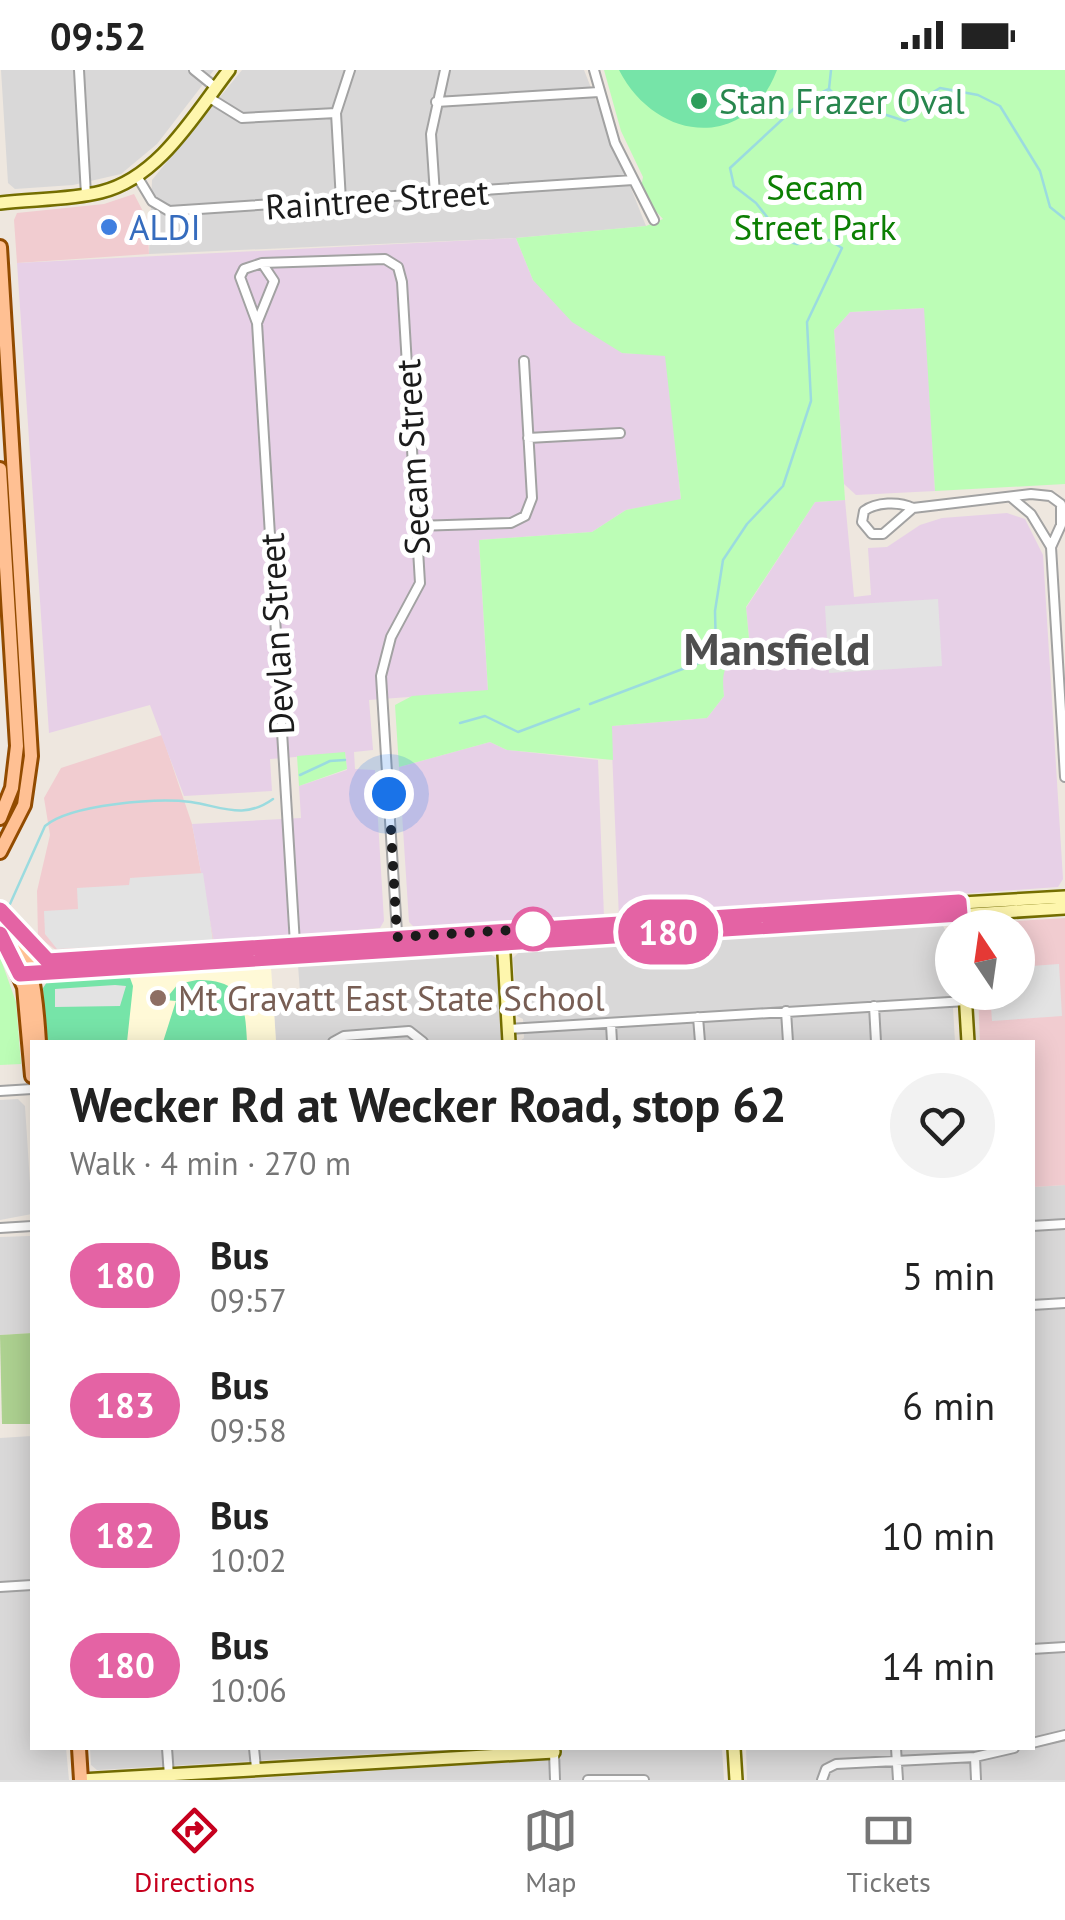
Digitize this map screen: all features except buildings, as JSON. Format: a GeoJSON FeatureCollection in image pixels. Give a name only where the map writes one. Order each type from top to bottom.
{"type":"FeatureCollection","features":[{"type":"Feature","properties":{"kind":"main road"},"geometry":{"type":"LineString","coordinates":[[0,247],[30,756],[24,805],[0,852]]}},
{"type":"Feature","properties":{"kind":"main road"},"geometry":{"type":"LineString","coordinates":[[0,468],[17,746],[12,788],[0,818]]}},
{"type":"Feature","properties":{"kind":"main road"},"geometry":{"type":"LineString","coordinates":[[0,910],[48,961]]}},
{"type":"Feature","properties":{"kind":"main road"},"geometry":{"type":"LineString","coordinates":[[14,929],[39,1040]]}},
{"type":"Feature","properties":{"kind":"main road"},"geometry":{"type":"LineString","coordinates":[[0,934],[25,969],[30,1045]]}},
{"type":"Feature","properties":{"kind":"main road"},"geometry":{"type":"LineString","coordinates":[[79,1750],[81,1780]]}},
{"type":"Feature","properties":{"kind":"street"},"geometry":{"type":"LineString","coordinates":[[78,70],[86,195]]}},
{"type":"Feature","properties":{"kind":"street"},"geometry":{"type":"LineString","coordinates":[[194,70],[242,118],[336,113]]}},
{"type":"Feature","properties":{"kind":"street"},"geometry":{"type":"LineString","coordinates":[[0,202],[86,195],[137,176],[160,156],[229,70]]}},
{"type":"Feature","properties":{"kind":"street"},"geometry":{"type":"LineString","coordinates":[[341,201],[336,113],[350,70]]}},
{"type":"Feature","properties":{"kind":"street"},"geometry":{"type":"LineString","coordinates":[[435,195],[431,134],[445,70]]}},
{"type":"Feature","properties":{"kind":"street"},"geometry":{"type":"LineString","coordinates":[[594,70],[633,180],[654,220]]}},
{"type":"Feature","properties":{"kind":"street"},"geometry":{"type":"LineString","coordinates":[[436,102],[599,92]]}},
{"type":"Feature","properties":{"kind":"street","name":"Raintree Street"},"geometry":{"type":"LineString","coordinates":[[137,176],[152,201],[169,211],[633,180]]}},
{"type":"Feature","properties":{"kind":"street","name":"Secam Street"},"geometry":{"type":"LineString","coordinates":[[286,264],[385,260],[398,267],[420,583],[391,637],[381,676],[397,943]]}},
{"type":"Feature","properties":{"kind":"street"},"geometry":{"type":"LineString","coordinates":[[262,262],[286,264]]}},
{"type":"Feature","properties":{"kind":"street"},"geometry":{"type":"LineString","coordinates":[[262,262],[274,281]]}},
{"type":"Feature","properties":{"kind":"street","name":"Devlan Street"},"geometry":{"type":"LineString","coordinates":[[262,262],[244,269],[240,277],[257,323],[295,944]]}},
{"type":"Feature","properties":{"kind":"street","name":"Devlan Street"},"geometry":{"type":"LineString","coordinates":[[257,323],[274,281],[286,264]]}},
{"type":"Feature","properties":{"kind":"street"},"geometry":{"type":"LineString","coordinates":[[416,526],[511,523],[525,516],[532,498],[524,361]]}},
{"type":"Feature","properties":{"kind":"street"},"geometry":{"type":"LineString","coordinates":[[528,438],[620,433]]}},
{"type":"Feature","properties":{"kind":"street"},"geometry":{"type":"LineString","coordinates":[[1030,514],[1042,495]]}},
{"type":"Feature","properties":{"kind":"street"},"geometry":{"type":"LineString","coordinates":[[913,508],[883,534],[872,534],[862,522],[869,506],[905,504],[913,508],[1042,495],[1056,499],[1063,510],[1050,547],[1065,777]]}},
{"type":"Feature","properties":{"kind":"street"},"geometry":{"type":"LineString","coordinates":[[1012,498],[1030,514],[1050,547]]}},
{"type":"Feature","properties":{"kind":"street"},"geometry":{"type":"LineString","coordinates":[[989,910],[1065,897]]}},
{"type":"Feature","properties":{"kind":"street"},"geometry":{"type":"LineString","coordinates":[[1035,910],[1065,908]]}},
{"type":"Feature","properties":{"kind":"street"},"geometry":{"type":"LineString","coordinates":[[25,969],[781,919],[935,916]]}},
{"type":"Feature","properties":{"kind":"street"},"geometry":{"type":"LineString","coordinates":[[503,937],[509,1036],[610,1024],[935,1000]]}},
{"type":"Feature","properties":{"kind":"street"},"geometry":{"type":"LineString","coordinates":[[25,969],[48,961],[295,944],[397,943]]}},
{"type":"Feature","properties":{"kind":"street"},"geometry":{"type":"LineString","coordinates":[[874,1006],[876,1040]]}},
{"type":"Feature","properties":{"kind":"street"},"geometry":{"type":"LineString","coordinates":[[966,1010],[968,1040]]}},
{"type":"Feature","properties":{"kind":"street"},"geometry":{"type":"LineString","coordinates":[[786,1011],[788,1040]]}},
{"type":"Feature","properties":{"kind":"street"},"geometry":{"type":"LineString","coordinates":[[698,1017],[700,1040]]}},
{"type":"Feature","properties":{"kind":"street"},"geometry":{"type":"LineString","coordinates":[[610,1024],[612,1040]]}},
{"type":"Feature","properties":{"kind":"street"},"geometry":{"type":"LineString","coordinates":[[337,1040],[344,1036],[410,1032],[420,1040]]}},
{"type":"Feature","properties":{"kind":"street"},"geometry":{"type":"LineString","coordinates":[[0,1091],[30,1089]]}},
{"type":"Feature","properties":{"kind":"street"},"geometry":{"type":"LineString","coordinates":[[1035,1226],[1065,1224]]}},
{"type":"Feature","properties":{"kind":"street"},"geometry":{"type":"LineString","coordinates":[[0,1228],[30,1226]]}},
{"type":"Feature","properties":{"kind":"street"},"geometry":{"type":"LineString","coordinates":[[1035,1305],[1065,1303]]}},
{"type":"Feature","properties":{"kind":"street"},"geometry":{"type":"LineString","coordinates":[[0,1587],[30,1585]]}},
{"type":"Feature","properties":{"kind":"street"},"geometry":{"type":"LineString","coordinates":[[1035,1649],[1065,1647]]}},
{"type":"Feature","properties":{"kind":"street"},"geometry":{"type":"LineString","coordinates":[[1035,1742],[1065,1735]]}},
{"type":"Feature","properties":{"kind":"street"},"geometry":{"type":"LineString","coordinates":[[168,1750],[170,1777]]}},
{"type":"Feature","properties":{"kind":"street"},"geometry":{"type":"LineString","coordinates":[[254,1750],[256,1768]]}},
{"type":"Feature","properties":{"kind":"street"},"geometry":{"type":"LineString","coordinates":[[81,1780],[553,1750],[555,1780]]}},
{"type":"Feature","properties":{"kind":"street"},"geometry":{"type":"LineString","coordinates":[[734,1750],[736,1780]]}},
{"type":"Feature","properties":{"kind":"street"},"geometry":{"type":"LineString","coordinates":[[896,1750],[898,1780]]}},
{"type":"Feature","properties":{"kind":"street"},"geometry":{"type":"LineString","coordinates":[[822,1780],[826,1769],[836,1764],[974,1757],[1005,1750]]}},
{"type":"Feature","properties":{"kind":"street"},"geometry":{"type":"LineString","coordinates":[[974,1757],[976,1780]]}},
{"type":"Feature","properties":{"kind":"street"},"geometry":{"type":"LineString","coordinates":[[588,1780],[644,1780]]}},
{"type":"Feature","properties":{"kind":"shaded area"},"geometry":{"type":"Polygon","coordinates":[[[1,70],[214,70],[157,144],[121,174],[73,185],[15,189],[8,183],[1,70]]]}},
{"type":"Feature","properties":{"kind":"shaded area"},"geometry":{"type":"Polygon","coordinates":[[[242,70],[584,70],[646,226],[516,238],[149,254],[152,180],[242,70]]]}},
{"type":"Feature","properties":{"kind":"shaded area"},"geometry":{"type":"Polygon","coordinates":[[[134,194],[147,219],[149,254],[17,263],[17,213],[104,204],[134,194]]]}},
{"type":"Feature","properties":{"kind":"shaded area"},"geometry":{"type":"Polygon","coordinates":[[[516,238],[533,280],[622,353],[666,355],[681,500],[626,510],[592,532],[479,540],[488,691],[369,700],[373,750],[354,752],[355,769],[375,770],[384,921],[380,928],[214,942],[192,824],[301,818],[299,786],[347,770],[345,753],[270,759],[272,791],[184,796],[150,705],[49,733],[17,263],[516,238]]]}},
{"type":"Feature","properties":{"kind":"shaded area"},"geometry":{"type":"Polygon","coordinates":[[[925,308],[935,491],[856,495],[844,484],[834,330],[850,312],[925,308]]]}},
{"type":"Feature","properties":{"kind":"shaded area"},"geometry":{"type":"Polygon","coordinates":[[[845,500],[854,597],[871,595],[868,548],[887,547],[920,525],[942,518],[1007,513],[1025,519],[1043,555],[1063,879],[1058,887],[619,918],[611,726],[707,718],[724,696],[721,672],[727,660],[750,648],[746,608],[815,502],[845,500]]]}},
{"type":"Feature","properties":{"kind":"shaded area"},"geometry":{"type":"Polygon","coordinates":[[[938,599],[942,666],[829,673],[825,606],[938,599]]]}},
{"type":"Feature","properties":{"kind":"shaded area"},"geometry":{"type":"Polygon","coordinates":[[[162,735],[192,824],[214,942],[56,950],[38,937],[37,891],[50,835],[44,798],[61,768],[162,735]]]}},
{"type":"Feature","properties":{"kind":"shaded area"},"geometry":{"type":"Polygon","coordinates":[[[490,742],[507,750],[598,760],[604,917],[416,929],[409,922],[399,767],[490,742]]]}},
{"type":"Feature","properties":{"kind":"shaded area"},"geometry":{"type":"Polygon","coordinates":[[[203,873],[213,941],[57,949],[45,934],[44,911],[78,909],[77,888],[129,885],[130,878],[203,873]]]}},
{"type":"Feature","properties":{"kind":"shaded area"},"geometry":{"type":"Polygon","coordinates":[[[1065,918],[1065,1185],[1035,1187],[1035,1040],[980,1040],[979,1010],[1035,1010],[1035,920],[1065,918]]]}},
{"type":"Feature","properties":{"kind":"shaded area"},"geometry":{"type":"Polygon","coordinates":[[[935,926],[935,1010],[953,1010],[955,1040],[522,1040],[523,1019],[517,1016],[513,958],[520,951],[935,926]]]}},
{"type":"Feature","properties":{"kind":"shaded area"},"geometry":{"type":"Polygon","coordinates":[[[489,953],[496,958],[501,1040],[276,1040],[274,1008],[301,1006],[298,965],[489,953]]]}},
{"type":"Feature","properties":{"kind":"shaded area"},"geometry":{"type":"Polygon","coordinates":[[[1059,964],[1062,1016],[992,1021],[991,1010],[1035,1010],[1035,966],[1059,964]]]}},
{"type":"Feature","properties":{"kind":"shaded area","name":"Mt Gravatt East State School"},"geometry":{"type":"Polygon","coordinates":[[[271,967],[276,1040],[46,1040],[43,988],[50,981],[271,967]]]}},
{"type":"Feature","properties":{"kind":"shaded area"},"geometry":{"type":"Polygon","coordinates":[[[126,986],[120,1006],[55,1007],[55,989],[126,986]]]}},
{"type":"Feature","properties":{"kind":"shaded area"},"geometry":{"type":"Polygon","coordinates":[[[18,1099],[25,1106],[30,1214],[0,1220],[0,1100],[18,1099]]]}},
{"type":"Feature","properties":{"kind":"shaded area"},"geometry":{"type":"Polygon","coordinates":[[[1065,1185],[1065,1780],[747,1780],[746,1750],[1035,1750],[1035,1187],[1065,1185]]]}},
{"type":"Feature","properties":{"kind":"shaded area"},"geometry":{"type":"Polygon","coordinates":[[[30,1236],[30,1333],[0,1335],[0,1237],[30,1236]]]}},
{"type":"Feature","properties":{"kind":"shaded area"},"geometry":{"type":"Polygon","coordinates":[[[30,1436],[30,1750],[66,1750],[69,1780],[0,1780],[0,1438],[30,1436]]]}},
{"type":"Feature","properties":{"kind":"shaded area"},"geometry":{"type":"Polygon","coordinates":[[[90,1750],[440,1750],[97,1770],[91,1765],[90,1750]]]}},
{"type":"Feature","properties":{"kind":"shaded area"},"geometry":{"type":"Polygon","coordinates":[[[561,1750],[722,1750],[724,1780],[229,1780],[561,1759],[561,1750]]]}},
{"type":"Feature","properties":{"kind":"green space","name":"Secam Street Park"},"geometry":{"type":"Polygon","coordinates":[[[604,70],[1065,70],[1065,484],[935,491],[924,308],[850,312],[834,330],[845,500],[815,502],[746,607],[750,649],[726,667],[724,696],[707,718],[612,726],[613,760],[507,750],[490,742],[399,767],[395,705],[412,696],[488,690],[479,540],[592,532],[626,510],[681,499],[665,356],[622,353],[572,322],[533,280],[516,238],[646,226],[663,219],[640,194],[643,177],[621,131],[604,70]]]}},
{"type":"Feature","properties":{"kind":"green space","name":"Stan Frazer Oval"},"geometry":{"type":"Polygon","coordinates":[[[619,70],[777,70],[763,96],[744,115],[723,125],[700,128],[655,112],[635,94],[619,70]]]}},
{"type":"Feature","properties":{"kind":"green space"},"geometry":{"type":"Polygon","coordinates":[[[345,752],[347,769],[299,786],[297,756],[345,752]]]}},
{"type":"Feature","properties":{"kind":"green space"},"geometry":{"type":"Polygon","coordinates":[[[0,957],[16,1002],[21,1064],[0,1065],[0,957]]]}},
{"type":"Feature","properties":{"kind":"green space"},"geometry":{"type":"Polygon","coordinates":[[[129,975],[133,986],[127,1040],[46,1040],[43,988],[47,982],[129,975]]]}},
{"type":"Feature","properties":{"kind":"green space"},"geometry":{"type":"Polygon","coordinates":[[[212,981],[233,989],[245,1016],[247,1040],[164,1040],[176,1001],[165,1000],[178,984],[212,981]]]}},
{"type":"Feature","properties":{"kind":"green space"},"geometry":{"type":"Polygon","coordinates":[[[30,1333],[30,1424],[2,1424],[0,1335],[30,1333]]]}},
{"type":"Feature","properties":{"kind":"waterway"},"geometry":{"type":"LineString","coordinates":[[831,70],[829,89],[840,100],[905,121],[915,116],[920,100],[940,88],[978,95],[1000,106],[1040,171],[1050,207],[1065,219]]}},
{"type":"Feature","properties":{"kind":"waterway"},"geometry":{"type":"LineString","coordinates":[[590,704],[709,659],[716,651],[715,611],[723,560],[747,524],[783,486],[811,401],[807,322],[842,248],[829,240],[797,244],[786,241],[756,203],[734,186],[730,168],[800,103],[829,89]]}},
{"type":"Feature","properties":{"kind":"waterway"},"geometry":{"type":"LineString","coordinates":[[460,723],[485,716],[518,732],[579,709]]}},
{"type":"Feature","properties":{"kind":"waterway"},"geometry":{"type":"LineString","coordinates":[[300,775],[330,761],[345,760]]}},
{"type":"Feature","properties":{"kind":"waterway"},"geometry":{"type":"LineString","coordinates":[[10,904],[45,826],[57,818],[137,802],[191,802],[243,810],[273,799]]}},
{"type":"Feature","properties":{"kind":"bus line","name":"180"},"geometry":{"type":"LineString","coordinates":[[0,910],[48,961],[959,902],[960,914],[20,974],[0,934]]}},
{"type":"Feature","properties":{"kind":"place","name":"Stan Frazer Oval"},"geometry":{"type":"Point","coordinates":[699,101]}},
{"type":"Feature","properties":{"kind":"place","name":"ALDI"},"geometry":{"type":"Point","coordinates":[109,227]}},
{"type":"Feature","properties":{"kind":"place","name":"Mt Gravatt East State School"},"geometry":{"type":"Point","coordinates":[158,998]}},
{"type":"Feature","properties":{"kind":"district","name":"Mansfield"},"geometry":{"type":"Point","coordinates":[777,648]}},
{"type":"Feature","properties":{"kind":"route"},"geometry":{"type":"LineString","coordinates":[[389,794],[397,937],[547,928],[533,929]]}}]}
